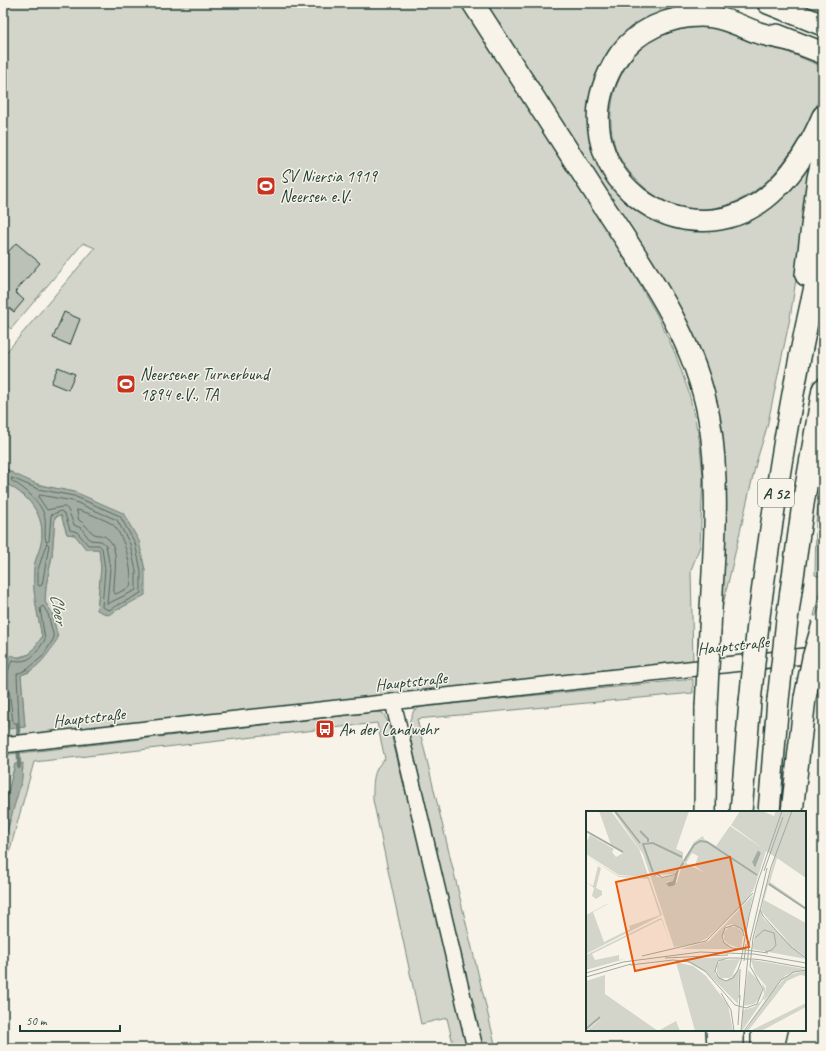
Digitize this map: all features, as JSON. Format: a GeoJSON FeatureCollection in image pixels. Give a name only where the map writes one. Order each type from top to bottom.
{"type":"FeatureCollection","features":[{"type":"Feature","properties":{"kind":"highway"},"geometry":{"type":"LineString","coordinates":[[473,3],[656,287],[684,338],[695,366],[709,418],[715,477],[706,707],[705,811]]}},
{"type":"Feature","properties":{"kind":"highway"},"geometry":{"type":"LineString","coordinates":[[705,3],[823,54]]}},
{"type":"Feature","properties":{"kind":"highway"},"geometry":{"type":"LineString","coordinates":[[768,3],[823,25]]}},
{"type":"Feature","properties":{"kind":"highway"},"geometry":{"type":"LineString","coordinates":[[788,40],[761,33],[729,21],[702,16],[667,21],[642,34],[621,53],[602,90],[598,120],[600,134],[608,161],[623,185],[635,197],[650,207],[682,219],[716,219],[733,216],[749,208],[778,188],[807,149],[823,116]]}},
{"type":"Feature","properties":{"kind":"highway"},"geometry":{"type":"LineString","coordinates":[[800,363],[797,324],[804,288],[818,178],[823,156]]}},
{"type":"Feature","properties":{"kind":"highway","name":"A 52"},"geometry":{"type":"LineString","coordinates":[[741,811],[758,624],[775,500],[800,363],[823,253]]}},
{"type":"Feature","properties":{"kind":"highway","name":"A 52"},"geometry":{"type":"LineString","coordinates":[[769,811],[778,700],[787,620],[804,496],[823,389]]}},
{"type":"Feature","properties":{"kind":"highway"},"geometry":{"type":"LineString","coordinates":[[792,811],[805,698],[813,658],[823,624]]}},
{"type":"Feature","properties":{"kind":"highway"},"geometry":{"type":"LineString","coordinates":[[717,1031],[718,1048]]}},
{"type":"Feature","properties":{"kind":"highway"},"geometry":{"type":"LineString","coordinates":[[733,1031],[733,1048]]}},
{"type":"Feature","properties":{"kind":"highway"},"geometry":{"type":"LineString","coordinates":[[762,1031],[762,1048]]}},
{"type":"Feature","properties":{"kind":"highway"},"geometry":{"type":"LineString","coordinates":[[773,1048],[777,1031]]}},
{"type":"Feature","properties":{"kind":"street","name":"Hauptstraße"},"geometry":{"type":"LineString","coordinates":[[3,746],[823,654]]}},
{"type":"Feature","properties":{"kind":"street"},"geometry":{"type":"LineString","coordinates":[[393,702],[476,1048]]}},
{"type":"Feature","properties":{"kind":"shaded area"},"geometry":{"type":"Polygon","coordinates":[[[3,3],[463,3],[610,233],[657,315],[675,353],[689,393],[699,438],[703,476],[700,546],[691,570],[693,663],[3,740],[3,482],[20,493],[33,506],[41,523],[42,533],[41,544],[34,567],[34,587],[42,637],[30,654],[6,660],[4,677],[25,727],[21,675],[30,672],[52,613],[45,602],[46,586],[52,556],[55,517],[61,515],[67,534],[75,535],[86,549],[99,549],[101,568],[97,610],[145,595],[75,492],[28,481],[19,477],[3,465],[3,356],[95,248],[83,243],[11,329],[3,322],[3,3]]]}},
{"type":"Feature","properties":{"kind":"shaded area"},"geometry":{"type":"Polygon","coordinates":[[[482,3],[676,3],[695,11],[658,18],[595,102],[619,188],[721,226],[818,139],[790,318],[767,427],[756,463],[722,609],[726,491],[722,438],[711,388],[482,3]]]}},
{"type":"Feature","properties":{"kind":"shaded area"},"geometry":{"type":"Polygon","coordinates":[[[715,26],[738,31],[823,67],[823,88],[810,120],[797,142],[784,162],[763,184],[748,195],[731,203],[714,208],[696,209],[678,206],[661,199],[644,187],[630,172],[618,154],[613,137],[611,120],[612,102],[617,84],[625,68],[636,54],[649,42],[677,30],[715,26]]]}},
{"type":"Feature","properties":{"kind":"shaded area"},"geometry":{"type":"Polygon","coordinates":[[[823,469],[823,578],[815,575],[816,521],[823,469]]]}},
{"type":"Feature","properties":{"kind":"shaded area"},"geometry":{"type":"Polygon","coordinates":[[[823,578],[823,598],[816,616],[814,616],[823,578]]]}},
{"type":"Feature","properties":{"kind":"shaded area"},"geometry":{"type":"Polygon","coordinates":[[[693,679],[693,693],[417,719],[496,1048],[482,1048],[409,733],[410,720],[414,710],[422,707],[693,679]]]}},
{"type":"Feature","properties":{"kind":"shaded area"},"geometry":{"type":"Polygon","coordinates":[[[376,712],[383,713],[388,722],[470,1048],[454,1048],[447,1018],[421,1024],[373,800],[373,783],[375,772],[385,759],[377,723],[34,762],[3,875],[3,846],[23,768],[15,764],[3,813],[3,755],[376,712]]]}},
{"type":"Feature","properties":{"kind":"water"},"geometry":{"type":"Polygon","coordinates":[[[3,465],[10,472],[39,485],[75,492],[123,513],[139,541],[145,570],[145,595],[108,615],[97,610],[101,568],[99,549],[86,549],[75,535],[67,534],[61,515],[55,517],[52,556],[46,586],[45,602],[52,613],[58,638],[47,655],[38,665],[21,675],[25,727],[9,729],[4,677],[6,660],[12,655],[19,658],[30,654],[42,637],[34,587],[34,567],[41,544],[42,533],[38,514],[33,506],[20,493],[3,482],[3,465]]]}},
{"type":"Feature","properties":{"kind":"water"},"geometry":{"type":"Polygon","coordinates":[[[23,763],[22,779],[3,846],[3,813],[15,764],[23,763]]]}},
{"type":"Feature","properties":{"kind":"building"},"geometry":{"type":"Polygon","coordinates":[[[16,243],[40,263],[15,292],[24,300],[14,312],[3,303],[3,258],[16,243]]]}},
{"type":"Feature","properties":{"kind":"building"},"geometry":{"type":"Polygon","coordinates":[[[64,312],[80,319],[70,345],[53,338],[64,312]]]}},
{"type":"Feature","properties":{"kind":"building"},"geometry":{"type":"Polygon","coordinates":[[[58,367],[75,374],[68,390],[51,383],[58,367]]]}},
{"type":"Feature","properties":{"kind":"waterway","name":"Cloer"},"geometry":{"type":"LineString","coordinates":[[18,724],[19,767]]}},
{"type":"Feature","properties":{"kind":"place","name":"SV Niersia 1919 Neersen e.V."},"geometry":{"type":"Point","coordinates":[266,186]}},
{"type":"Feature","properties":{"kind":"place","name":"Neersener Turnerbund 1894 e.V., TA"},"geometry":{"type":"Point","coordinates":[126,384]}},
{"type":"Feature","properties":{"kind":"place","name":"An der Landwehr"},"geometry":{"type":"Point","coordinates":[325,729]}}]}
